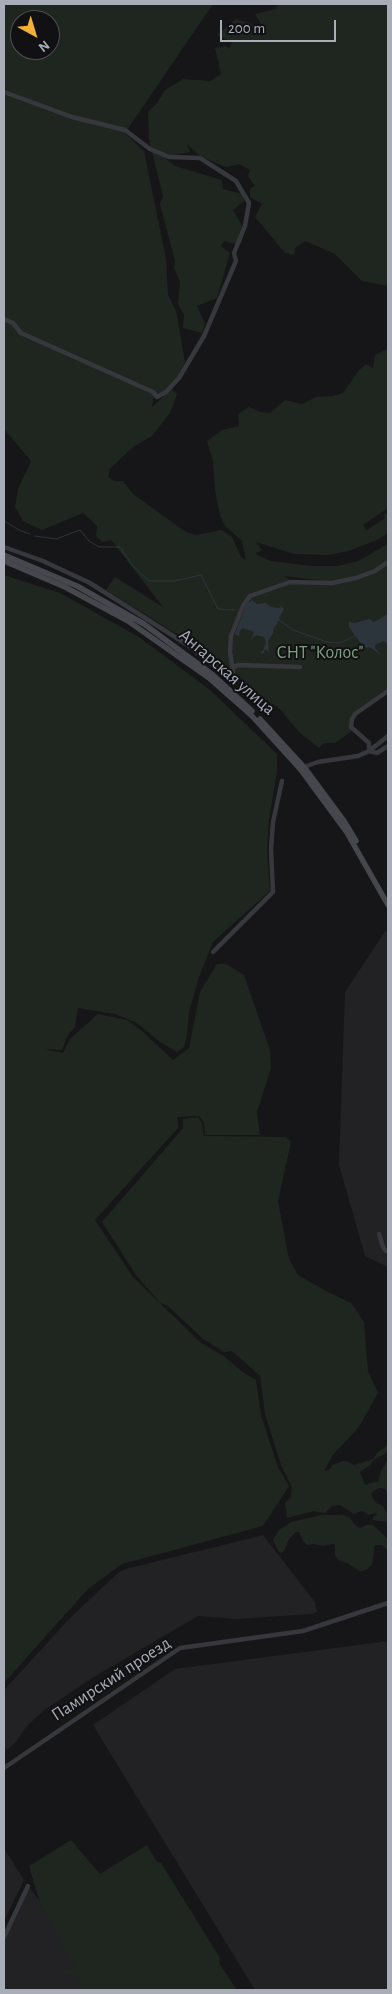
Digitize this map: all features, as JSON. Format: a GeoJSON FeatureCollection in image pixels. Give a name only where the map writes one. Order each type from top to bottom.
{"type":"FeatureCollection","features":[{"type":"Feature","properties":{"kind":"main road","name":"Ангарская улица"},"geometry":{"type":"LineString","coordinates":[[4,555],[77,586],[144,624],[213,675],[240,699],[276,734],[304,766],[349,830],[388,905]]}},
{"type":"Feature","properties":{"kind":"main road","name":"Ангарская улица"},"geometry":{"type":"LineString","coordinates":[[4,561],[66,586],[98,604],[148,633],[209,678],[252,716],[301,770],[346,832],[373,877]]}},
{"type":"Feature","properties":{"kind":"street"},"geometry":{"type":"LineString","coordinates":[[4,92],[72,117],[125,130],[150,149],[169,157],[200,158],[236,181],[249,203],[245,226],[234,253],[236,261],[204,336],[179,378],[166,392],[157,397],[153,392],[20,333],[13,323],[4,319]]}},
{"type":"Feature","properties":{"kind":"street"},"geometry":{"type":"LineString","coordinates":[[4,547],[43,561],[90,583],[186,644],[223,674],[230,675],[233,667],[230,651],[231,636],[243,606],[250,596],[290,582],[332,582],[356,578],[388,562]]}},
{"type":"Feature","properties":{"kind":"street"},"geometry":{"type":"LineString","coordinates":[[233,667],[239,665],[300,666]]}},
{"type":"Feature","properties":{"kind":"street"},"geometry":{"type":"LineString","coordinates":[[369,751],[369,744],[351,727],[352,719],[355,714],[388,691]]}},
{"type":"Feature","properties":{"kind":"street"},"geometry":{"type":"LineString","coordinates":[[304,766],[358,756],[369,751],[388,736]]}},
{"type":"Feature","properties":{"kind":"street"},"geometry":{"type":"LineString","coordinates":[[369,751],[377,753],[388,746]]}},
{"type":"Feature","properties":{"kind":"street"},"geometry":{"type":"LineString","coordinates":[[213,952],[274,892],[271,849],[273,822],[282,781]]}},
{"type":"Feature","properties":{"kind":"street"},"geometry":{"type":"LineString","coordinates":[[379,1234],[383,1247],[388,1251]]}},
{"type":"Feature","properties":{"kind":"street","name":"Памирский проезд"},"geometry":{"type":"LineString","coordinates":[[4,1768],[180,1648],[303,1631],[388,1602]]}},
{"type":"Feature","properties":{"kind":"street"},"geometry":{"type":"LineString","coordinates":[[4,1937],[28,1886]]}},
{"type":"Feature","properties":{"kind":"shaded area"},"geometry":{"type":"Polygon","coordinates":[[[252,600],[257,604],[265,603],[271,607],[279,608],[281,606],[284,609],[268,641],[269,652],[265,649],[263,654],[260,652],[263,651],[266,642],[264,637],[256,635],[251,639],[254,632],[243,628],[240,630],[239,636],[235,634],[246,605],[252,600]]]}},
{"type":"Feature","properties":{"kind":"shaded area"},"geometry":{"type":"Polygon","coordinates":[[[388,615],[388,644],[383,641],[375,645],[375,648],[382,656],[370,647],[366,648],[359,641],[349,627],[349,622],[355,623],[369,619],[374,622],[388,615]]]}},
{"type":"Feature","properties":{"kind":"shaded area"},"geometry":{"type":"Polygon","coordinates":[[[386,930],[388,934],[388,1267],[365,1256],[339,1165],[345,992],[386,930]]]}},
{"type":"Feature","properties":{"kind":"shaded area"},"geometry":{"type":"Polygon","coordinates":[[[263,1535],[315,1602],[317,1612],[312,1614],[236,1619],[198,1616],[92,1678],[43,1711],[26,1727],[16,1742],[7,1750],[4,1749],[4,1690],[70,1618],[119,1572],[263,1535]]]}},
{"type":"Feature","properties":{"kind":"shaded area"},"geometry":{"type":"Polygon","coordinates":[[[388,1641],[388,1990],[255,1990],[93,1725],[175,1669],[388,1641]]]}},
{"type":"Feature","properties":{"kind":"shaded area"},"geometry":{"type":"Polygon","coordinates":[[[4,1848],[24,1880],[4,1921],[4,1848]]]}},
{"type":"Feature","properties":{"kind":"shaded area"},"geometry":{"type":"Polygon","coordinates":[[[28,1886],[39,1900],[74,1965],[90,1990],[4,1990],[4,1937],[28,1886]]]}},
{"type":"Feature","properties":{"kind":"green space","name":"СНТ \"Колос\""},"geometry":{"type":"Polygon","coordinates":[[[4,4],[213,4],[125,133],[144,151],[166,259],[168,295],[176,311],[185,362],[178,377],[165,391],[153,399],[152,407],[172,389],[177,394],[170,413],[152,436],[133,447],[110,469],[108,477],[114,481],[123,481],[133,494],[186,532],[196,535],[222,530],[232,537],[241,557],[246,560],[242,541],[225,526],[220,515],[215,491],[213,461],[207,441],[222,430],[239,426],[238,414],[249,407],[260,412],[270,413],[285,400],[302,404],[316,397],[333,396],[343,393],[359,370],[366,364],[373,368],[375,355],[388,349],[388,508],[363,525],[367,530],[385,518],[384,514],[388,513],[388,533],[379,539],[349,551],[328,555],[294,554],[256,542],[262,550],[255,554],[271,561],[312,566],[337,566],[358,561],[388,544],[388,689],[355,712],[349,723],[352,731],[335,743],[324,743],[319,748],[299,732],[279,708],[250,690],[250,686],[224,670],[198,650],[200,645],[183,632],[180,636],[106,590],[115,577],[163,607],[111,540],[102,542],[96,536],[97,526],[83,513],[42,530],[23,521],[15,507],[18,489],[31,461],[4,429],[4,4]],[[284,576],[294,583],[328,585],[345,582],[356,577],[331,582],[284,576]]]}},
{"type":"Feature","properties":{"kind":"green space"},"geometry":{"type":"Polygon","coordinates":[[[278,4],[388,4],[388,286],[362,281],[335,254],[305,241],[295,248],[294,255],[285,253],[255,217],[262,204],[250,197],[250,188],[255,186],[248,176],[250,170],[239,164],[226,167],[216,163],[199,155],[187,144],[190,152],[164,157],[175,166],[222,180],[223,189],[242,194],[244,201],[233,210],[243,227],[242,243],[235,244],[224,241],[221,246],[230,253],[217,298],[197,306],[205,324],[202,333],[183,328],[184,315],[178,304],[180,282],[174,268],[175,261],[160,204],[163,196],[149,140],[148,112],[157,103],[165,90],[183,79],[210,81],[221,74],[215,48],[226,46],[229,49],[232,42],[217,35],[236,19],[263,27],[255,14],[276,9],[278,4]]]}},
{"type":"Feature","properties":{"kind":"green space"},"geometry":{"type":"Polygon","coordinates":[[[4,575],[60,593],[139,637],[210,690],[277,754],[277,772],[269,820],[267,850],[270,891],[213,942],[199,977],[189,1012],[184,1047],[177,1052],[160,1042],[137,1023],[115,1014],[78,1008],[75,1027],[68,1035],[62,1050],[44,1049],[63,1053],[70,1039],[98,1014],[127,1020],[141,1030],[173,1060],[189,1048],[200,992],[217,964],[226,964],[244,975],[270,1050],[271,1068],[257,1112],[260,1135],[205,1135],[204,1123],[199,1116],[177,1117],[178,1128],[95,1220],[133,1277],[200,1342],[225,1357],[244,1373],[256,1380],[261,1415],[278,1467],[289,1486],[263,1526],[122,1564],[88,1589],[4,1683],[4,575]]]}},
{"type":"Feature","properties":{"kind":"green space"},"geometry":{"type":"Polygon","coordinates":[[[198,1117],[202,1123],[204,1136],[286,1137],[291,1142],[278,1201],[289,1259],[298,1275],[351,1303],[364,1322],[368,1371],[378,1393],[359,1427],[333,1455],[324,1471],[330,1469],[332,1465],[344,1461],[354,1465],[373,1459],[377,1453],[388,1445],[388,1452],[374,1460],[360,1472],[365,1485],[378,1481],[388,1459],[388,1494],[385,1489],[380,1488],[373,1491],[371,1495],[376,1503],[383,1506],[388,1514],[387,1522],[373,1520],[373,1517],[377,1515],[376,1513],[369,1515],[362,1511],[354,1514],[340,1505],[332,1506],[325,1513],[314,1511],[287,1518],[285,1503],[291,1497],[292,1487],[281,1465],[265,1414],[260,1376],[232,1351],[224,1352],[203,1339],[168,1306],[160,1303],[136,1275],[102,1222],[183,1128],[183,1119],[198,1117]]]}},
{"type":"Feature","properties":{"kind":"green space"},"geometry":{"type":"Polygon","coordinates":[[[322,1515],[343,1515],[350,1518],[359,1528],[373,1525],[388,1539],[388,1551],[382,1545],[375,1545],[372,1565],[361,1572],[347,1563],[338,1560],[335,1555],[335,1545],[307,1545],[299,1532],[296,1532],[289,1539],[284,1551],[281,1553],[278,1551],[273,1540],[279,1530],[291,1522],[322,1515]]]}},
{"type":"Feature","properties":{"kind":"green space"},"geometry":{"type":"Polygon","coordinates":[[[71,1840],[100,1874],[147,1845],[157,1862],[161,1863],[220,1958],[219,1963],[237,1990],[84,1990],[73,1973],[67,1976],[65,1972],[75,1967],[39,1900],[29,1866],[71,1840]]]}},
{"type":"Feature","properties":{"kind":"waterway"},"geometry":{"type":"LineString","coordinates":[[4,521],[30,534]]}},
{"type":"Feature","properties":{"kind":"waterway"},"geometry":{"type":"LineString","coordinates":[[35,536],[56,539],[80,530],[89,541],[99,547],[120,547],[133,566],[149,581],[174,581],[201,575],[218,609],[235,610]]}},
{"type":"Feature","properties":{"kind":"waterway"},"geometry":{"type":"LineString","coordinates":[[279,620],[293,630],[327,642],[340,643],[355,636]]}}]}
